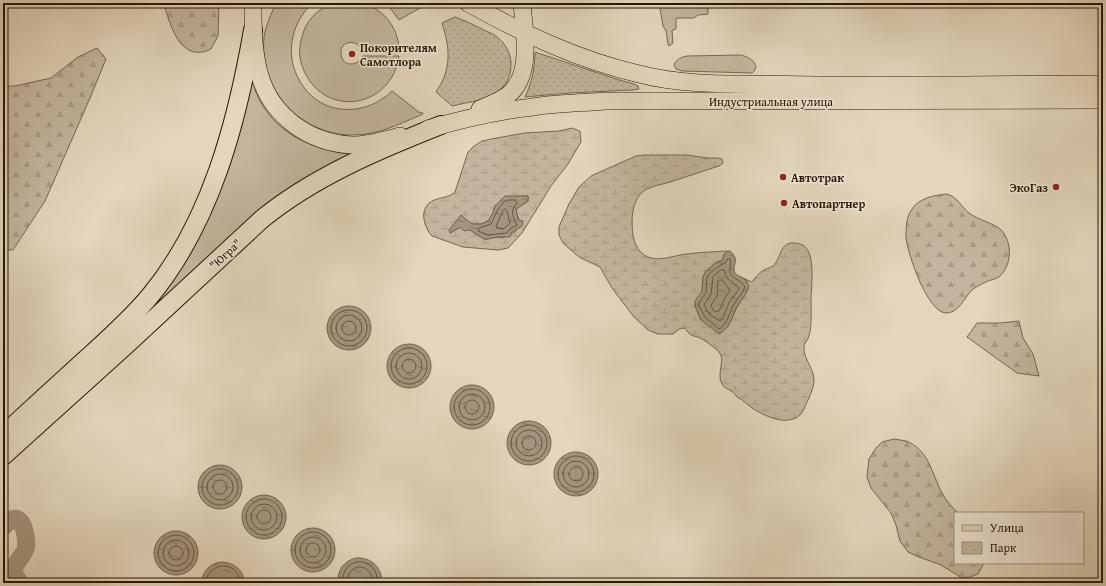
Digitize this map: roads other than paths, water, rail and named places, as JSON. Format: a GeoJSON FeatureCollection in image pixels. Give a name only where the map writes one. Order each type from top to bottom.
{"type":"FeatureCollection","features":[{"type":"Feature","properties":{"kind":"highway"},"geometry":{"type":"LineString","coordinates":[[3,435],[113,335],[135,313],[151,295],[176,260],[190,235],[216,177],[229,139],[246,70],[253,30]]}},
{"type":"Feature","properties":{"kind":"highway","name":"\"Югра\""},"geometry":{"type":"LineString","coordinates":[[3,456],[143,330],[262,219],[275,209],[331,174],[384,148],[441,125]]}},
{"type":"Feature","properties":{"kind":"main road"},"geometry":{"type":"LineString","coordinates":[[253,3],[253,30],[257,66],[265,89],[277,109],[285,118],[305,132],[342,144],[363,144],[397,137],[441,125],[502,99],[509,94],[520,80],[525,60],[522,3]]}},
{"type":"Feature","properties":{"kind":"main road"},"geometry":{"type":"LineString","coordinates":[[253,30],[256,14],[261,3]]}},
{"type":"Feature","properties":{"kind":"main road","name":"Индустриальная улица"},"geometry":{"type":"LineString","coordinates":[[468,3],[524,33],[569,52],[622,70],[659,78],[688,82],[715,84],[823,85],[1103,84]]}},
{"type":"Feature","properties":{"kind":"main road","name":"Индустриальная улица"},"geometry":{"type":"LineString","coordinates":[[441,125],[527,107],[606,101],[1103,100]]}},
{"type":"Feature","properties":{"kind":"water"},"geometry":{"type":"Polygon","coordinates":[[[505,196],[528,196],[528,201],[516,209],[518,220],[523,221],[522,226],[512,232],[510,237],[484,239],[470,230],[464,231],[460,227],[450,233],[449,230],[461,215],[472,224],[481,224],[488,221],[495,206],[505,196]]]}},
{"type":"Feature","properties":{"kind":"water"},"geometry":{"type":"Polygon","coordinates":[[[727,251],[730,251],[735,257],[735,273],[744,279],[749,286],[729,325],[719,334],[701,320],[695,306],[695,301],[702,291],[703,277],[706,271],[717,262],[723,260],[724,254],[727,251]]]}},
{"type":"Feature","properties":{"kind":"water"},"geometry":{"type":"Polygon","coordinates":[[[349,306],[361,310],[367,316],[371,328],[367,340],[361,346],[349,350],[337,346],[331,340],[327,328],[331,316],[337,310],[349,306]]]}},
{"type":"Feature","properties":{"kind":"water"},"geometry":{"type":"Polygon","coordinates":[[[409,344],[421,348],[427,354],[431,366],[427,378],[421,384],[409,388],[397,384],[391,378],[387,366],[391,354],[397,348],[409,344]]]}},
{"type":"Feature","properties":{"kind":"water"},"geometry":{"type":"Polygon","coordinates":[[[472,385],[484,389],[490,395],[494,407],[490,419],[484,425],[472,429],[460,425],[454,419],[450,407],[454,395],[460,389],[472,385]]]}},
{"type":"Feature","properties":{"kind":"water"},"geometry":{"type":"Polygon","coordinates":[[[529,421],[541,425],[547,431],[551,443],[547,455],[541,461],[529,465],[517,461],[511,455],[507,443],[511,431],[517,425],[529,421]]]}},
{"type":"Feature","properties":{"kind":"water"},"geometry":{"type":"Polygon","coordinates":[[[576,452],[588,456],[594,462],[598,474],[594,486],[588,492],[576,496],[564,492],[558,486],[554,474],[558,462],[564,456],[576,452]]]}},
{"type":"Feature","properties":{"kind":"water"},"geometry":{"type":"Polygon","coordinates":[[[216,465],[224,465],[236,471],[242,483],[242,491],[236,503],[224,509],[216,509],[204,503],[198,491],[198,483],[204,471],[216,465]]]}},
{"type":"Feature","properties":{"kind":"water"},"geometry":{"type":"Polygon","coordinates":[[[260,495],[268,495],[280,501],[286,513],[286,521],[280,533],[268,539],[260,539],[248,533],[242,521],[242,513],[248,501],[260,495]]]}},
{"type":"Feature","properties":{"kind":"water"},"geometry":{"type":"Polygon","coordinates":[[[309,528],[317,528],[329,534],[335,546],[335,554],[329,566],[317,572],[309,572],[297,566],[291,554],[291,546],[297,534],[309,528]]]}},
{"type":"Feature","properties":{"kind":"water"},"geometry":{"type":"Polygon","coordinates":[[[172,531],[180,531],[192,537],[198,549],[198,557],[192,569],[180,575],[172,575],[160,569],[154,557],[154,549],[160,537],[172,531]]]}},
{"type":"Feature","properties":{"kind":"water"},"geometry":{"type":"Polygon","coordinates":[[[356,558],[367,559],[375,564],[382,578],[382,583],[338,583],[340,570],[342,567],[348,561],[356,558]]]}},
{"type":"Feature","properties":{"kind":"water"},"geometry":{"type":"Polygon","coordinates":[[[222,562],[231,564],[238,568],[244,578],[245,583],[201,583],[203,575],[208,568],[214,564],[222,562]]]}},
{"type":"Feature","properties":{"kind":"waterway"},"geometry":{"type":"LineString","coordinates":[[3,527],[9,521],[17,519],[20,521],[24,529],[26,547],[24,553],[16,564],[14,571],[20,583]]}},
{"type":"Feature","properties":{"kind":"place","name":"Покорителям Самотлора"},"geometry":{"type":"Point","coordinates":[352,54]}},
{"type":"Feature","properties":{"kind":"place","name":"Автотрак"},"geometry":{"type":"Point","coordinates":[783,177]}},
{"type":"Feature","properties":{"kind":"place","name":"ЭкоГаз"},"geometry":{"type":"Point","coordinates":[1056,187]}},
{"type":"Feature","properties":{"kind":"place","name":"Автопартнер"},"geometry":{"type":"Point","coordinates":[784,203]}}]}
